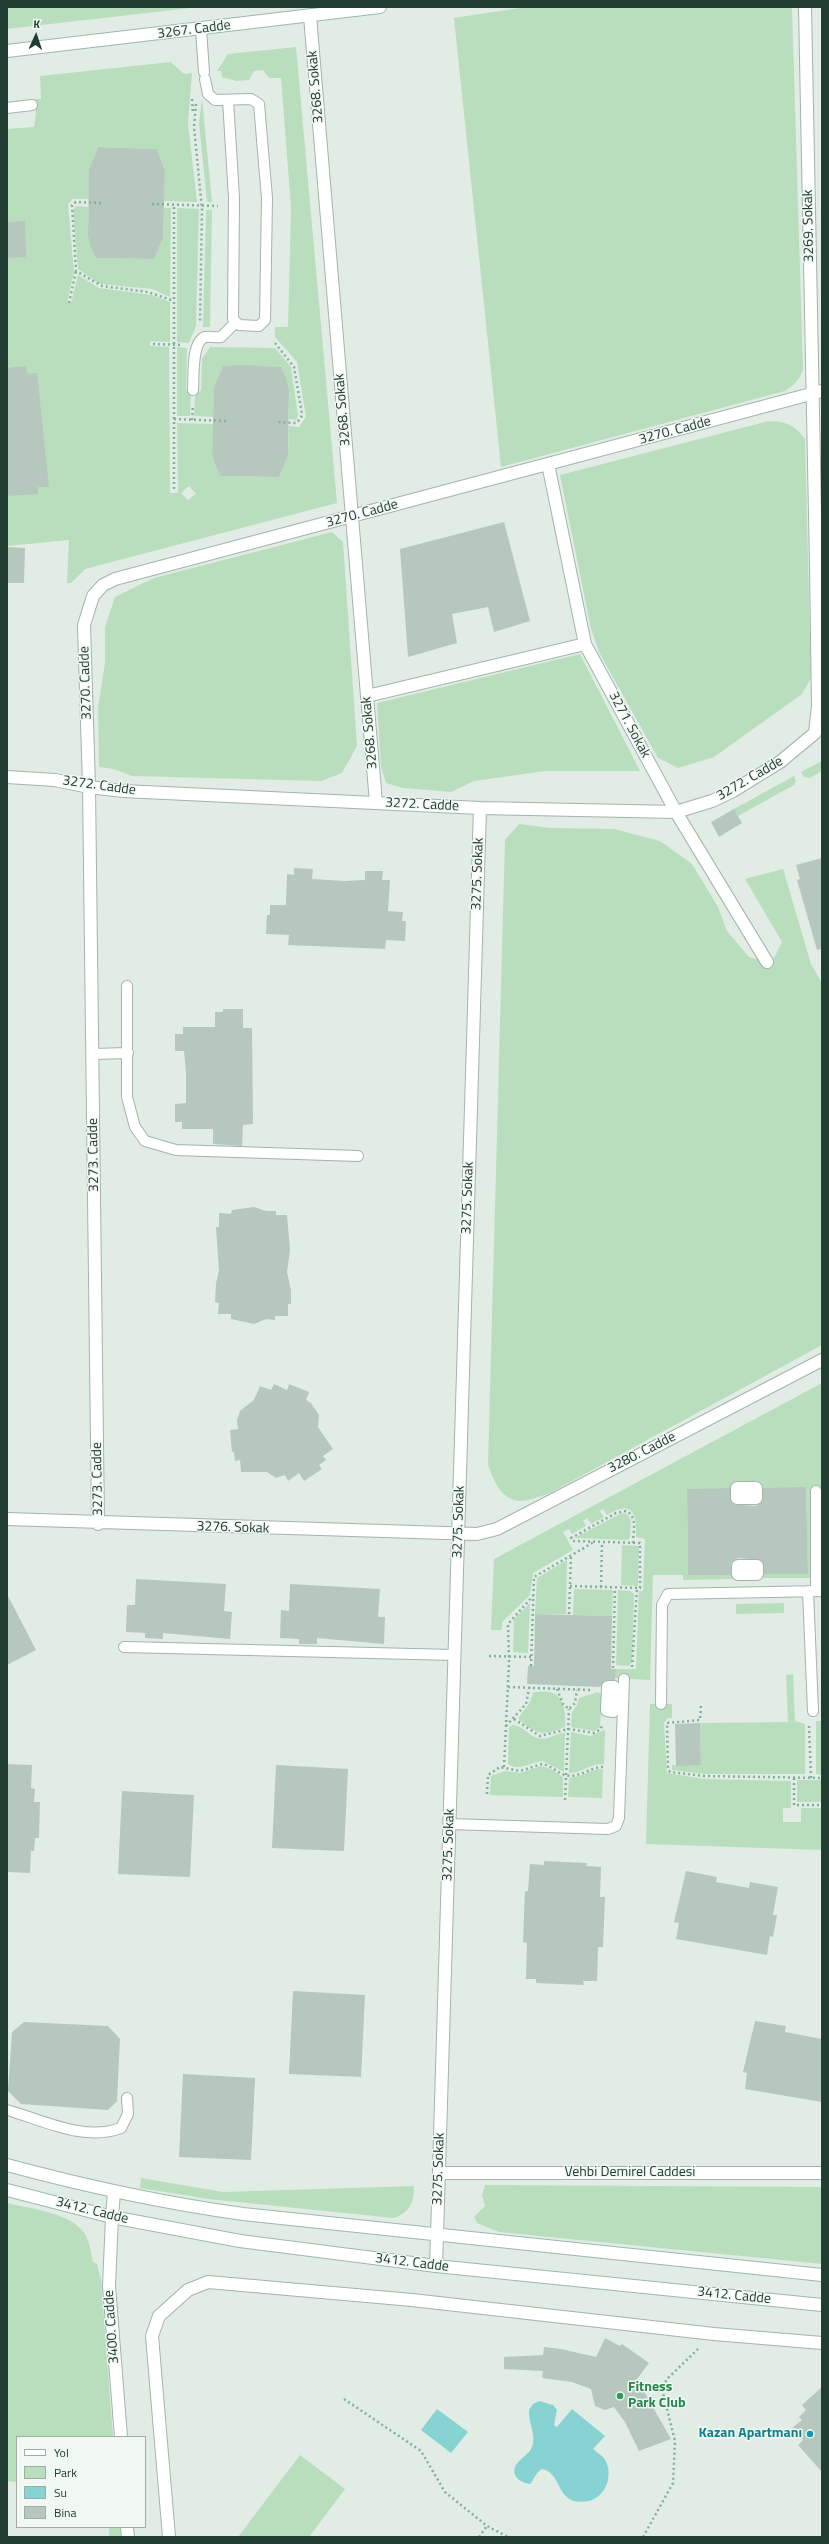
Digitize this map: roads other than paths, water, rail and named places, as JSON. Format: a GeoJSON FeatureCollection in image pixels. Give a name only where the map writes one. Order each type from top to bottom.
{"type":"FeatureCollection","features":[{"type":"Feature","properties":{"kind":"street","name":"3267. Cadde"},"geometry":{"type":"LineString","coordinates":[[7,51],[201,29],[310,12],[380,7]]}},
{"type":"Feature","properties":{"kind":"street","name":"3269. Sokak"},"geometry":{"type":"LineString","coordinates":[[805,7],[817,393],[819,738]]}},
{"type":"Feature","properties":{"kind":"street","name":"3268. Sokak"},"geometry":{"type":"LineString","coordinates":[[310,12],[376,803]]}},
{"type":"Feature","properties":{"kind":"street","name":"3270. Cadde"},"geometry":{"type":"LineString","coordinates":[[89,787],[84,625],[93,596],[103,585],[115,579],[817,393]]}},
{"type":"Feature","properties":{"kind":"street","name":"3271. Sokak"},"geometry":{"type":"LineString","coordinates":[[548,464],[585,644],[676,812],[767,962]]}},
{"type":"Feature","properties":{"kind":"street"},"geometry":{"type":"LineString","coordinates":[[367,696],[585,644]]}},
{"type":"Feature","properties":{"kind":"street","name":"3272. Cadde"},"geometry":{"type":"LineString","coordinates":[[7,777],[55,780],[89,787],[123,791],[480,808],[676,812],[712,801],[734,791],[819,738]]}},
{"type":"Feature","properties":{"kind":"street","name":"3273. Cadde"},"geometry":{"type":"LineString","coordinates":[[89,787],[98,1524]]}},
{"type":"Feature","properties":{"kind":"street","name":"3275. Sokak"},"geometry":{"type":"LineString","coordinates":[[436,2266],[480,808]]}},
{"type":"Feature","properties":{"kind":"street","name":"3280. Cadde"},"geometry":{"type":"LineString","coordinates":[[458,1535],[477,1534],[497,1529],[822,1360]]}},
{"type":"Feature","properties":{"kind":"street","name":"3276. Sokak"},"geometry":{"type":"LineString","coordinates":[[7,1519],[98,1524],[458,1535]]}},
{"type":"Feature","properties":{"kind":"street","name":"3412. Cadde"},"geometry":{"type":"LineString","coordinates":[[7,2165],[114,2192],[236,2213],[822,2275]]}},
{"type":"Feature","properties":{"kind":"street","name":"Vehbi Demirel Caddesi"},"geometry":{"type":"LineString","coordinates":[[439,2173],[822,2173]]}},
{"type":"Feature","properties":{"kind":"street","name":"3412. Cadde"},"geometry":{"type":"LineString","coordinates":[[7,2190],[112,2217],[240,2241],[436,2266],[822,2305]]}},
{"type":"Feature","properties":{"kind":"street","name":"3400. Cadde"},"geometry":{"type":"LineString","coordinates":[[114,2192],[109,2286],[121,2436]]}},
{"type":"Feature","properties":{"kind":"street"},"geometry":{"type":"LineString","coordinates":[[169,2537],[152,2336],[159,2316],[188,2290],[208,2282],[404,2299],[714,2334],[822,2343]]}},
{"type":"Feature","properties":{"kind":"lane"},"geometry":{"type":"LineString","coordinates":[[193,390],[198,344],[206,337],[221,337],[235,324],[259,326],[265,320],[267,198],[259,104],[251,99],[220,101],[211,97],[206,90],[201,29]]}},
{"type":"Feature","properties":{"kind":"lane"},"geometry":{"type":"LineString","coordinates":[[228,100],[234,207],[233,320],[235,324]]}},
{"type":"Feature","properties":{"kind":"lane"},"geometry":{"type":"LineString","coordinates":[[7,108],[32,105]]}},
{"type":"Feature","properties":{"kind":"lane"},"geometry":{"type":"LineString","coordinates":[[127,986],[128,1097],[135,1128],[145,1141],[176,1150],[358,1156]]}},
{"type":"Feature","properties":{"kind":"lane"},"geometry":{"type":"LineString","coordinates":[[92,1054],[128,1053]]}},
{"type":"Feature","properties":{"kind":"lane"},"geometry":{"type":"LineString","coordinates":[[813,1710],[816,1591],[816,1491]]}},
{"type":"Feature","properties":{"kind":"lane"},"geometry":{"type":"LineString","coordinates":[[661,1704],[662,1605],[668,1594],[816,1591]]}},
{"type":"Feature","properties":{"kind":"lane"},"geometry":{"type":"LineString","coordinates":[[124,1647],[455,1655]]}},
{"type":"Feature","properties":{"kind":"lane"},"geometry":{"type":"LineString","coordinates":[[449,1824],[608,1829],[616,1826],[619,1818],[624,1679]]}},
{"type":"Feature","properties":{"kind":"lane"},"geometry":{"type":"LineString","coordinates":[[7,2110],[75,2131],[106,2134],[121,2128],[128,2114],[127,2098]]}},
{"type":"Feature","properties":{"kind":"water"},"geometry":{"type":"Polygon","coordinates":[[[539,2401],[553,2405],[557,2410],[554,2425],[557,2427],[572,2409],[605,2436],[593,2449],[603,2457],[607,2463],[609,2476],[604,2489],[595,2499],[577,2502],[570,2499],[564,2495],[554,2477],[549,2472],[542,2469],[538,2472],[530,2484],[523,2482],[515,2476],[514,2472],[516,2465],[532,2448],[533,2435],[529,2419],[529,2410],[533,2404],[539,2401]]]}},
{"type":"Feature","properties":{"kind":"water"},"geometry":{"type":"Polygon","coordinates":[[[437,2409],[468,2432],[451,2453],[421,2430],[437,2409]]]}},
{"type":"Feature","properties":{"kind":"place","name":"Fitness Park Club"},"geometry":{"type":"Point","coordinates":[620,2396]}},
{"type":"Feature","properties":{"kind":"place","name":"Kazan Apartmanı"},"geometry":{"type":"Point","coordinates":[810,2434]}}]}
